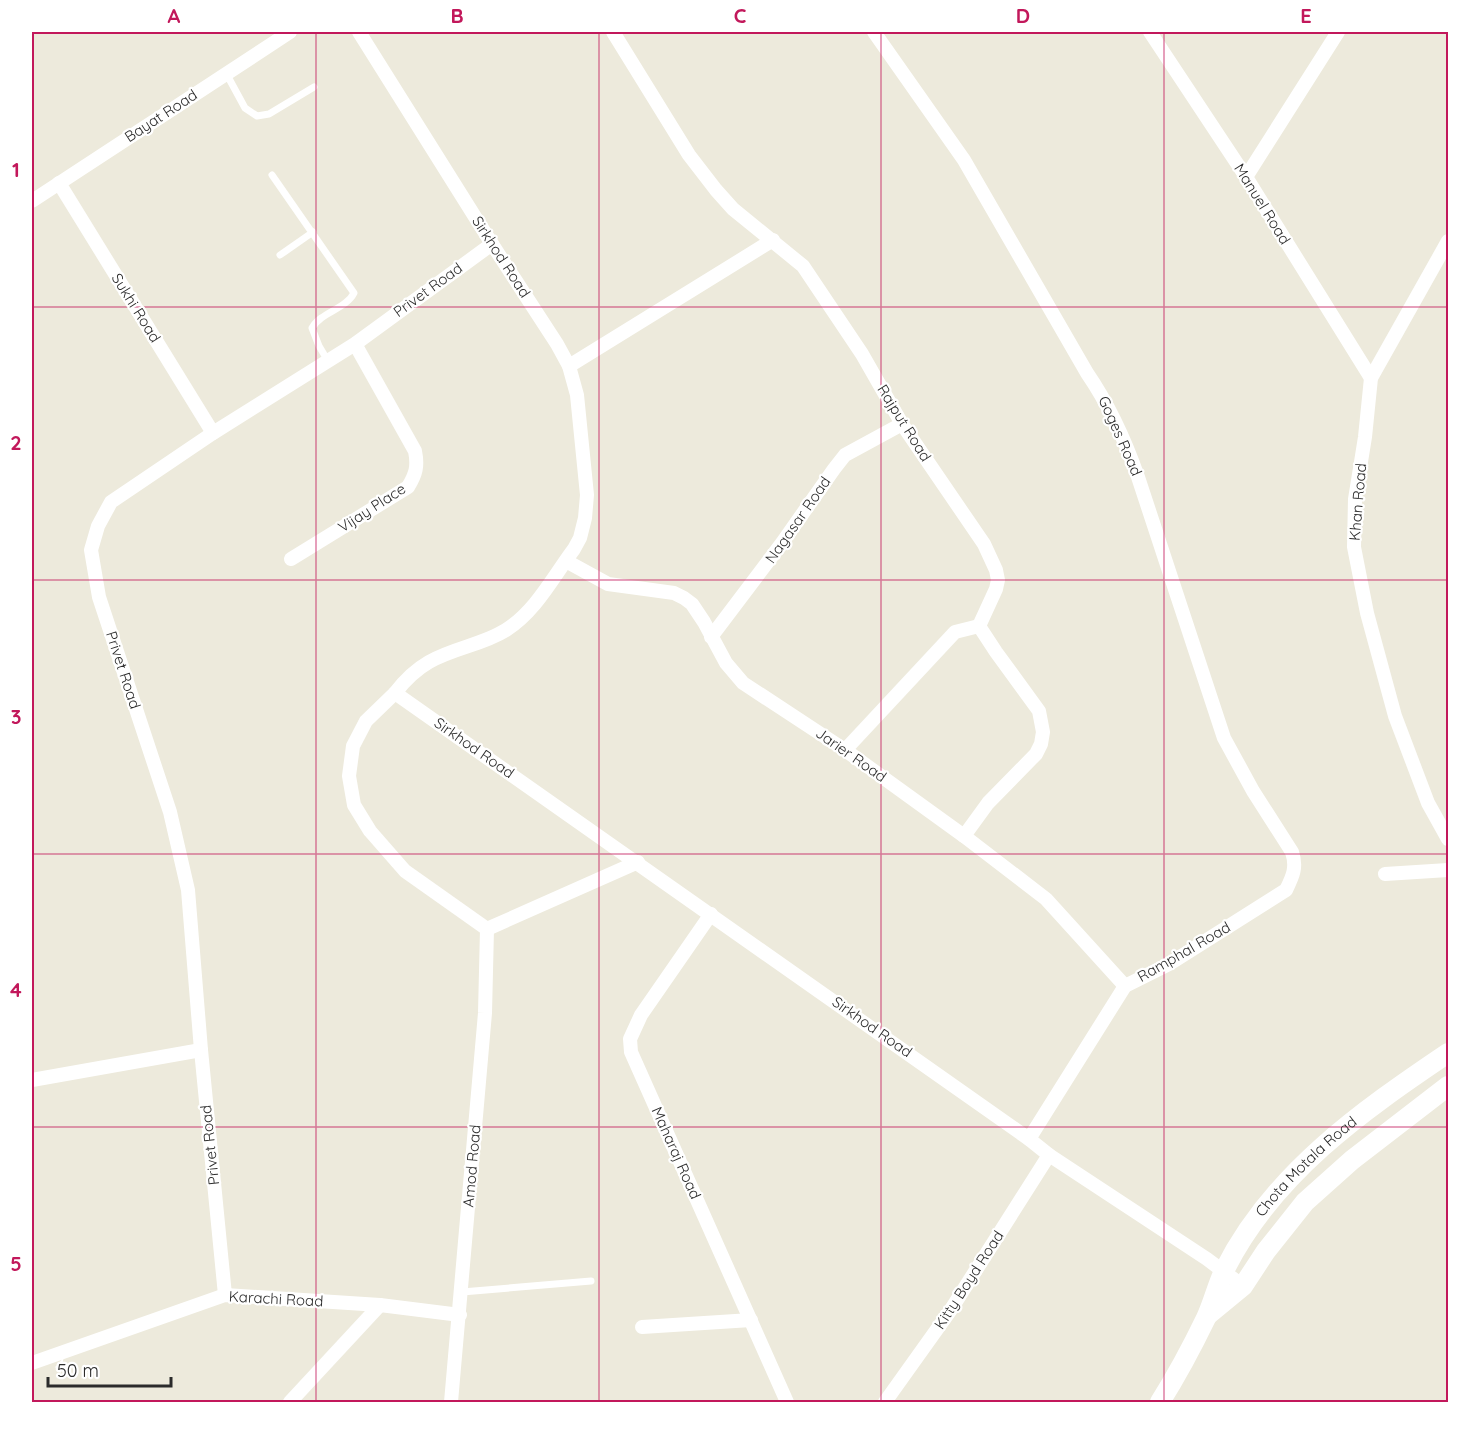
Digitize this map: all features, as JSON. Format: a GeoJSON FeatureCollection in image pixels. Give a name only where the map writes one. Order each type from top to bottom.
{"type":"FeatureCollection","features":[{"type":"Feature","properties":{"kind":"street","name":"Bayat Road"},"geometry":{"type":"LineString","coordinates":[[32,201],[290,32]]}},
{"type":"Feature","properties":{"kind":"street","name":"Sirkhod Road"},"geometry":{"type":"LineString","coordinates":[[359,32],[569,366],[577,395],[587,495],[580,538],[566,561],[524,617],[504,631],[470,647],[431,661],[407,678],[395,693],[638,862],[1049,1155],[1243,1286]]}},
{"type":"Feature","properties":{"kind":"street","name":"Rajput Road"},"geometry":{"type":"LineString","coordinates":[[613,32],[689,155],[733,208],[803,266],[861,354],[902,424],[984,544],[998,580],[980,626]]}},
{"type":"Feature","properties":{"kind":"street","name":"Goges Road"},"geometry":{"type":"LineString","coordinates":[[874,32],[964,160],[1108,406],[1127,443],[1224,738],[1253,791],[1292,852],[1296,866],[1294,872]]}},
{"type":"Feature","properties":{"kind":"street","name":"Manuel Road"},"geometry":{"type":"LineString","coordinates":[[1150,32],[1246,177],[1371,378]]}},
{"type":"Feature","properties":{"kind":"street"},"geometry":{"type":"LineString","coordinates":[[1246,177],[1338,32]]}},
{"type":"Feature","properties":{"kind":"street","name":"Sukhi Road"},"geometry":{"type":"LineString","coordinates":[[59,183],[213,433]]}},
{"type":"Feature","properties":{"kind":"street"},"geometry":{"type":"LineString","coordinates":[[569,366],[773,240]]}},
{"type":"Feature","properties":{"kind":"street","name":"Khan Road"},"geometry":{"type":"LineString","coordinates":[[1449,242],[1445,256],[1371,378],[1355,499],[1354,547],[1367,613],[1395,716],[1428,803],[1449,839]]}},
{"type":"Feature","properties":{"kind":"street","name":"Privet Road"},"geometry":{"type":"LineString","coordinates":[[225,1295],[188,890],[170,812],[99,597],[91,550],[98,526],[111,502],[213,433],[355,344],[492,244]]}},
{"type":"Feature","properties":{"kind":"street","name":"Vijay Place"},"geometry":{"type":"LineString","coordinates":[[291,559],[408,487],[417,472],[415,451],[355,344]]}},
{"type":"Feature","properties":{"kind":"street","name":"Nagasar Road"},"geometry":{"type":"LineString","coordinates":[[711,636],[783,543],[845,456],[902,424]]}},
{"type":"Feature","properties":{"kind":"street","name":"Jarier Road"},"geometry":{"type":"LineString","coordinates":[[566,561],[609,584],[674,593],[684,598],[698,612],[726,663],[743,683],[844,750],[964,836],[1046,899],[1125,986]]}},
{"type":"Feature","properties":{"kind":"street"},"geometry":{"type":"LineString","coordinates":[[844,750],[955,632],[980,626],[1039,711],[1043,732],[1036,754],[987,803],[964,836]]}},
{"type":"Feature","properties":{"kind":"street"},"geometry":{"type":"LineString","coordinates":[[395,693],[366,721],[353,746],[349,776],[354,805],[370,831],[405,871],[487,930],[638,862]]}},
{"type":"Feature","properties":{"kind":"street"},"geometry":{"type":"LineString","coordinates":[[1385,874],[1449,870]]}},
{"type":"Feature","properties":{"kind":"street","name":"Ramphal Road"},"geometry":{"type":"LineString","coordinates":[[1029,1139],[1125,986],[1169,964],[1286,890],[1294,872]]}},
{"type":"Feature","properties":{"kind":"street","name":"Maharaj Road"},"geometry":{"type":"LineString","coordinates":[[711,914],[641,1015],[630,1039],[631,1052],[787,1402]]}},
{"type":"Feature","properties":{"kind":"street","name":"Amod Road"},"geometry":{"type":"LineString","coordinates":[[452,1402],[484,1012],[487,930]]}},
{"type":"Feature","properties":{"kind":"street"},"geometry":{"type":"LineString","coordinates":[[32,1080],[201,1050]]}},
{"type":"Feature","properties":{"kind":"street","name":"Chota Motala Road"},"geometry":{"type":"LineString","coordinates":[[1160,1402],[1207,1316],[1224,1271],[1245,1236],[1283,1184],[1304,1162],[1385,1095],[1449,1053]]}},
{"type":"Feature","properties":{"kind":"street","name":"Chota Motala Road"},"geometry":{"type":"LineString","coordinates":[[1207,1316],[1243,1286],[1266,1251],[1305,1202],[1352,1160],[1449,1086]]}},
{"type":"Feature","properties":{"kind":"street","name":"Kitty Boyd Road"},"geometry":{"type":"LineString","coordinates":[[885,1402],[950,1311],[1049,1155]]}},
{"type":"Feature","properties":{"kind":"street","name":"Karachi Road"},"geometry":{"type":"LineString","coordinates":[[32,1363],[225,1295],[380,1305],[460,1315]]}},
{"type":"Feature","properties":{"kind":"street"},"geometry":{"type":"LineString","coordinates":[[290,1402],[380,1305]]}},
{"type":"Feature","properties":{"kind":"street"},"geometry":{"type":"LineString","coordinates":[[642,1327],[750,1320]]}},
{"type":"Feature","properties":{"kind":"lane"},"geometry":{"type":"LineString","coordinates":[[226,73],[245,108],[257,116],[269,114],[314,87]]}},
{"type":"Feature","properties":{"kind":"lane"},"geometry":{"type":"LineString","coordinates":[[272,174],[354,293],[351,299],[320,319],[312,328],[328,361]]}},
{"type":"Feature","properties":{"kind":"lane"},"geometry":{"type":"LineString","coordinates":[[280,255],[313,232]]}},
{"type":"Feature","properties":{"kind":"lane"},"geometry":{"type":"LineString","coordinates":[[462,1292],[591,1281]]}}]}
